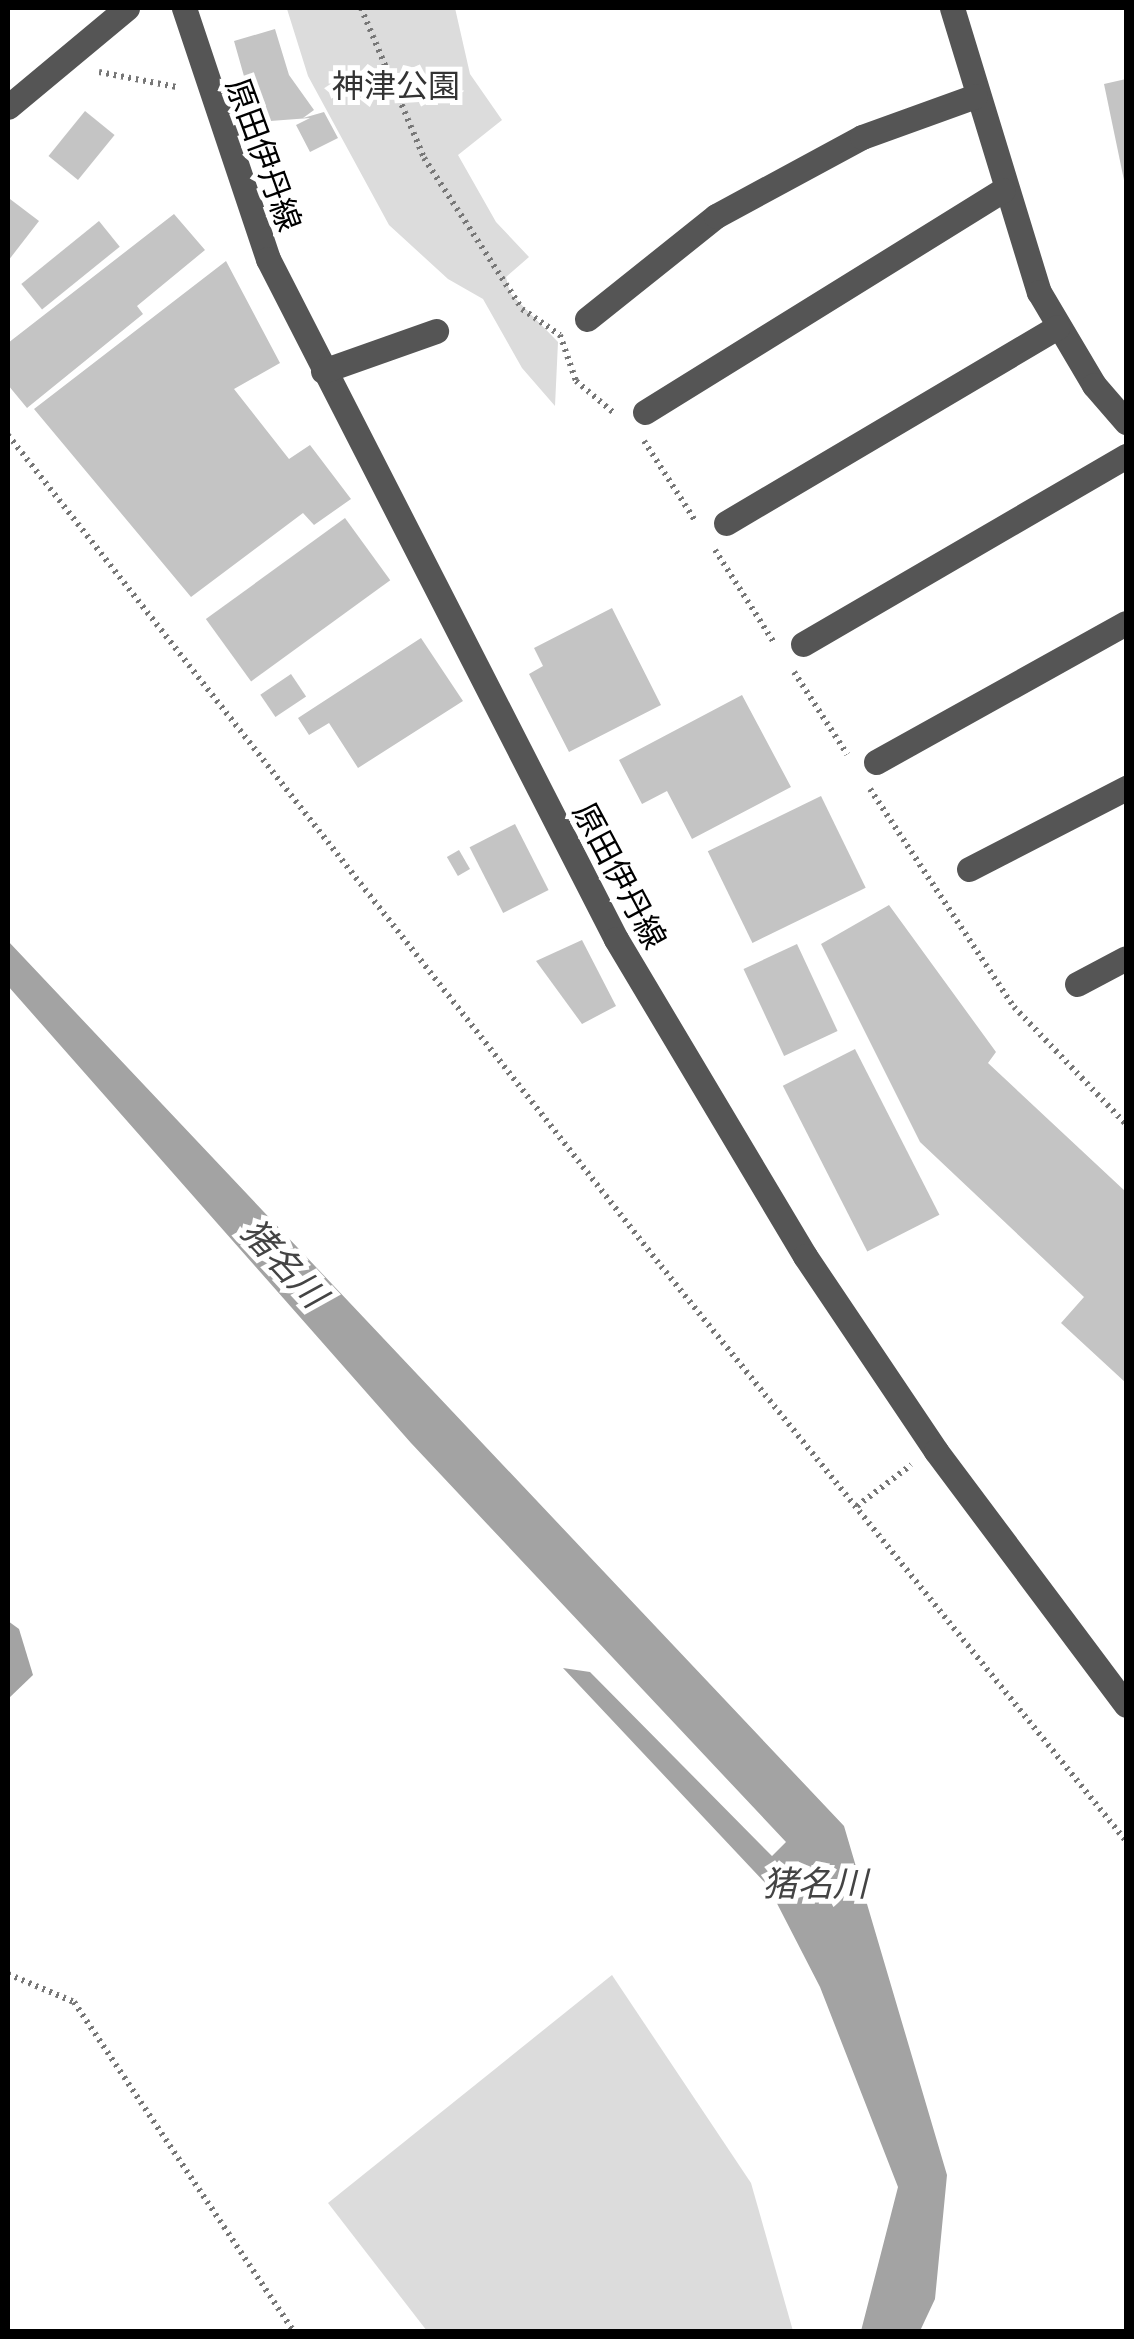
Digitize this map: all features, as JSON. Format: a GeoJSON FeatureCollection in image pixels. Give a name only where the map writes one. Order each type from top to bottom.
{"type":"FeatureCollection","features":[{"type":"Feature","properties":{"kind":"street"},"geometry":{"type":"LineString","coordinates":[[8,106],[127,8]]}},
{"type":"Feature","properties":{"kind":"street","name":"原田伊丹線"},"geometry":{"type":"LineString","coordinates":[[184,8],[250,212],[323,372],[616,938],[805,1256],[936,1451],[1126,1706]]}},
{"type":"Feature","properties":{"kind":"street"},"geometry":{"type":"LineString","coordinates":[[952,8],[1003,190],[1057,326],[1126,422]]}},
{"type":"Feature","properties":{"kind":"street"},"geometry":{"type":"LineString","coordinates":[[587,319],[755,194],[862,137],[975,96]]}},
{"type":"Feature","properties":{"kind":"street"},"geometry":{"type":"LineString","coordinates":[[645,412],[1003,190]]}},
{"type":"Feature","properties":{"kind":"street"},"geometry":{"type":"LineString","coordinates":[[717,531],[1057,326]]}},
{"type":"Feature","properties":{"kind":"street"},"geometry":{"type":"LineString","coordinates":[[323,372],[436,330]]}},
{"type":"Feature","properties":{"kind":"street"},"geometry":{"type":"LineString","coordinates":[[803,644],[1126,456]]}},
{"type":"Feature","properties":{"kind":"street"},"geometry":{"type":"LineString","coordinates":[[876,762],[1126,623]]}},
{"type":"Feature","properties":{"kind":"street"},"geometry":{"type":"LineString","coordinates":[[970,869],[1126,788]]}},
{"type":"Feature","properties":{"kind":"street"},"geometry":{"type":"LineString","coordinates":[[1076,984],[1126,958]]}},
{"type":"Feature","properties":{"kind":"path"},"geometry":{"type":"LineString","coordinates":[[361,8],[424,158],[522,309],[560,335],[576,381],[631,422],[696,522]]}},
{"type":"Feature","properties":{"kind":"path"},"geometry":{"type":"LineString","coordinates":[[8,435],[1126,1841]]}},
{"type":"Feature","properties":{"kind":"path"},"geometry":{"type":"LineString","coordinates":[[717,531],[1014,1008],[1126,1124]]}},
{"type":"Feature","properties":{"kind":"path"},"geometry":{"type":"LineString","coordinates":[[857,1506],[916,1461]]}},
{"type":"Feature","properties":{"kind":"path"},"geometry":{"type":"LineString","coordinates":[[8,1974],[74,2002],[294,2332]]}},
{"type":"Feature","properties":{"kind":"green space","name":"神津公園"},"geometry":{"type":"Polygon","coordinates":[[[455,8],[470,74],[502,120],[458,155],[496,222],[529,257],[506,277],[510,293],[558,342],[555,406],[522,368],[483,299],[448,279],[389,225],[308,76],[287,9],[455,8]]]}},
{"type":"Feature","properties":{"kind":"green space"},"geometry":{"type":"Polygon","coordinates":[[[612,1975],[751,2183],[793,2331],[427,2331],[328,2203],[612,1975]]]}},
{"type":"Feature","properties":{"kind":"water","name":"猪名川"},"geometry":{"type":"Polygon","coordinates":[[[8,941],[844,1826],[947,2175],[935,2299],[920,2331],[861,2331],[898,2187],[820,1987],[768,1886],[563,1668],[590,1672],[772,1856],[786,1842],[411,1443],[8,986],[8,941]]]}},
{"type":"Feature","properties":{"kind":"water"},"geometry":{"type":"Polygon","coordinates":[[[8,1621],[19,1629],[33,1675],[8,1699],[8,1621]]]}},
{"type":"Feature","properties":{"kind":"building"},"geometry":{"type":"Polygon","coordinates":[[[275,29],[289,75],[314,110],[303,118],[324,112],[338,138],[310,152],[296,125],[310,118],[257,122],[234,41],[275,29]]]}},
{"type":"Feature","properties":{"kind":"building"},"geometry":{"type":"Polygon","coordinates":[[[1126,79],[1126,185],[1125,185],[1104,84],[1126,79]]]}},
{"type":"Feature","properties":{"kind":"building"},"geometry":{"type":"Polygon","coordinates":[[[85,111],[115,135],[78,180],[48,156],[85,111]]]}},
{"type":"Feature","properties":{"kind":"building"},"geometry":{"type":"Polygon","coordinates":[[[10,199],[39,221],[8,261],[8,202],[10,199]]]}},
{"type":"Feature","properties":{"kind":"building"},"geometry":{"type":"Polygon","coordinates":[[[174,214],[205,250],[137,306],[143,314],[27,408],[8,385],[8,343],[174,214]]]}},
{"type":"Feature","properties":{"kind":"building"},"geometry":{"type":"Polygon","coordinates":[[[99,221],[120,247],[42,310],[21,284],[99,221]]]}},
{"type":"Feature","properties":{"kind":"building"},"geometry":{"type":"Polygon","coordinates":[[[226,261],[280,363],[234,389],[289,459],[310,445],[351,499],[314,525],[303,513],[191,597],[34,409],[226,261]]]}},
{"type":"Feature","properties":{"kind":"building"},"geometry":{"type":"Polygon","coordinates":[[[345,518],[390,580],[251,681],[206,619],[345,518]]]}},
{"type":"Feature","properties":{"kind":"building"},"geometry":{"type":"Polygon","coordinates":[[[612,608],[661,705],[569,752],[529,674],[543,666],[534,648],[612,608]]]}},
{"type":"Feature","properties":{"kind":"building"},"geometry":{"type":"Polygon","coordinates":[[[421,638],[463,701],[358,768],[329,723],[309,735],[298,718],[421,638]]]}},
{"type":"Feature","properties":{"kind":"building"},"geometry":{"type":"Polygon","coordinates":[[[291,674],[306,696],[275,717],[260,695],[291,674]]]}},
{"type":"Feature","properties":{"kind":"building"},"geometry":{"type":"Polygon","coordinates":[[[742,695],[791,787],[692,839],[667,791],[642,804],[619,760],[742,695]]]}},
{"type":"Feature","properties":{"kind":"building"},"geometry":{"type":"Polygon","coordinates":[[[821,796],[866,888],[752,943],[708,851],[821,796]]]}},
{"type":"Feature","properties":{"kind":"building"},"geometry":{"type":"Polygon","coordinates":[[[515,824],[549,890],[503,913],[470,847],[515,824]]]}},
{"type":"Feature","properties":{"kind":"building"},"geometry":{"type":"Polygon","coordinates":[[[459,850],[470,869],[458,876],[447,857],[459,850]]]}},
{"type":"Feature","properties":{"kind":"building"},"geometry":{"type":"Polygon","coordinates":[[[889,905],[996,1052],[988,1063],[1126,1192],[1126,1383],[1061,1323],[1084,1297],[920,1142],[821,944],[889,905]]]}},
{"type":"Feature","properties":{"kind":"building"},"geometry":{"type":"Polygon","coordinates":[[[582,940],[616,1006],[582,1024],[536,961],[582,940]]]}},
{"type":"Feature","properties":{"kind":"building"},"geometry":{"type":"Polygon","coordinates":[[[797,944],[838,1031],[784,1056],[744,969],[797,944]]]}},
{"type":"Feature","properties":{"kind":"building"},"geometry":{"type":"Polygon","coordinates":[[[855,1049],[939,1215],[867,1252],[783,1086],[855,1049]]]}}]}
